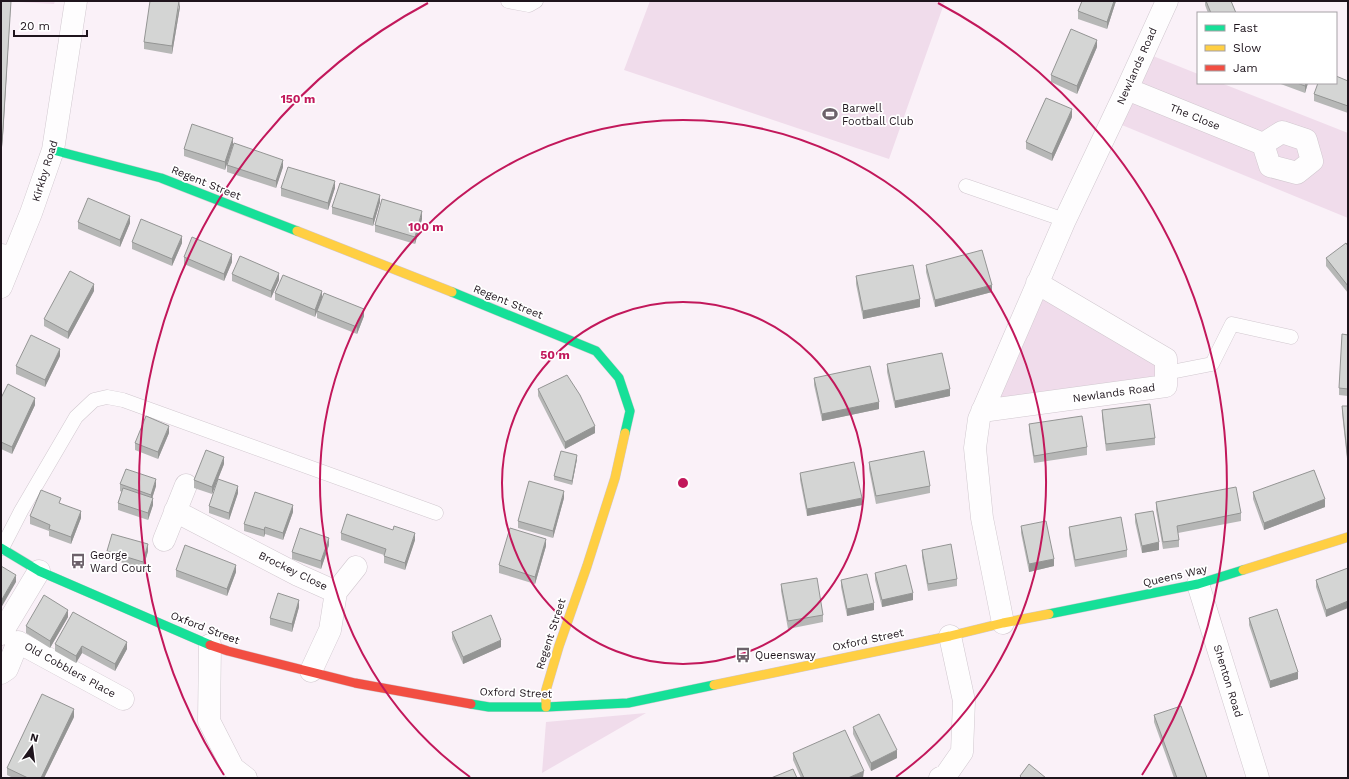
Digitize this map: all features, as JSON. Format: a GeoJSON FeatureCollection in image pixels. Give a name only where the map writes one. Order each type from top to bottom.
{"type":"FeatureCollection","features":[{"type":"Feature","properties":{"kind":"street","name":"Kirkby Road"},"geometry":{"type":"LineString","coordinates":[[1,287],[8,252],[32,213],[53,150],[76,1]]}},
{"type":"Feature","properties":{"kind":"street","name":"Newlands Road"},"geometry":{"type":"LineString","coordinates":[[1003,623],[982,518],[975,448],[979,419],[1065,220],[1127,89],[1166,1]]}},
{"type":"Feature","properties":{"kind":"street","name":"The Close"},"geometry":{"type":"LineString","coordinates":[[1127,89],[1263,144]]}},
{"type":"Feature","properties":{"kind":"street","name":"Regent Street"},"geometry":{"type":"LineString","coordinates":[[53,150],[161,178],[513,316],[596,351],[619,378],[630,411],[614,478],[546,690],[546,707]]}},
{"type":"Feature","properties":{"kind":"street","name":"Newlands Road"},"geometry":{"type":"LineString","coordinates":[[982,411],[1166,386],[1166,359],[1037,283]]}},
{"type":"Feature","properties":{"kind":"street"},"geometry":{"type":"LineString","coordinates":[[164,540],[186,485]]}},
{"type":"Feature","properties":{"kind":"street","name":"Brockey Close"},"geometry":{"type":"LineString","coordinates":[[175,512],[298,575],[336,592],[330,630],[311,671]]}},
{"type":"Feature","properties":{"kind":"street","name":"Queens Way"},"geometry":{"type":"LineString","coordinates":[[1003,623],[1198,584],[1348,537]]}},
{"type":"Feature","properties":{"kind":"street","name":"Oxford Street"},"geometry":{"type":"LineString","coordinates":[[1,548],[39,571],[210,645],[228,651],[311,671],[355,684],[489,707],[546,707],[628,703],[950,636],[1003,623]]}},
{"type":"Feature","properties":{"kind":"street"},"geometry":{"type":"LineString","coordinates":[[336,592],[356,567]]}},
{"type":"Feature","properties":{"kind":"street","name":"Old Cobblers Place"},"geometry":{"type":"LineString","coordinates":[[1,673],[7,669],[5,640],[39,571]]}},
{"type":"Feature","properties":{"kind":"street","name":"Shenton Road"},"geometry":{"type":"LineString","coordinates":[[1198,584],[1258,778]]}},
{"type":"Feature","properties":{"kind":"street"},"geometry":{"type":"LineString","coordinates":[[940,778],[946,775],[962,752],[964,701],[950,636]]}},
{"type":"Feature","properties":{"kind":"street","name":"Old Cobblers Place"},"geometry":{"type":"LineString","coordinates":[[5,640],[123,699]]}},
{"type":"Feature","properties":{"kind":"street"},"geometry":{"type":"LineString","coordinates":[[210,645],[209,721],[233,768],[246,778]]}},
{"type":"Feature","properties":{"kind":"lane"},"geometry":{"type":"LineString","coordinates":[[508,1],[529,5],[536,1]]}},
{"type":"Feature","properties":{"kind":"lane"},"geometry":{"type":"LineString","coordinates":[[966,186],[1065,220]]}},
{"type":"Feature","properties":{"kind":"lane"},"geometry":{"type":"LineString","coordinates":[[1166,373],[1212,364],[1232,324],[1291,337]]}},
{"type":"Feature","properties":{"kind":"lane"},"geometry":{"type":"LineString","coordinates":[[1,548],[76,417],[94,400],[107,397],[123,400],[436,513]]}},
{"type":"Feature","properties":{"kind":"shaded area"},"geometry":{"type":"Polygon","coordinates":[[[1,1],[55,1],[54,4],[1,1]]]}},
{"type":"Feature","properties":{"kind":"shaded area","name":"Barwell Football Club"},"geometry":{"type":"Polygon","coordinates":[[[650,1],[945,1],[889,159],[624,70],[650,1]]]}},
{"type":"Feature","properties":{"kind":"shaded area"},"geometry":{"type":"Polygon","coordinates":[[[1143,52],[1197,74],[1197,84],[1224,84],[1348,133],[1348,218],[1117,123],[1143,52]]]}},
{"type":"Feature","properties":{"kind":"shaded area"},"geometry":{"type":"Polygon","coordinates":[[[1037,283],[1166,359],[1166,386],[979,419],[1037,283]]]}},
{"type":"Feature","properties":{"kind":"shaded area"},"geometry":{"type":"Polygon","coordinates":[[[646,713],[542,773],[546,722],[646,713]]]}},
{"type":"Feature","properties":{"kind":"building"},"geometry":{"type":"Polygon","coordinates":[[[1,1],[11,1],[1,152],[1,1]]]}},
{"type":"Feature","properties":{"kind":"building"},"geometry":{"type":"Polygon","coordinates":[[[150,1],[179,1],[172,46],[144,42],[150,1]]]}},
{"type":"Feature","properties":{"kind":"building"},"geometry":{"type":"Polygon","coordinates":[[[1082,1],[1114,1],[1107,22],[1078,11],[1082,1]]]}},
{"type":"Feature","properties":{"kind":"building"},"geometry":{"type":"Polygon","coordinates":[[[1206,1],[1231,1],[1236,12],[1211,12],[1206,1]]]}},
{"type":"Feature","properties":{"kind":"building"},"geometry":{"type":"Polygon","coordinates":[[[1071,29],[1097,40],[1077,86],[1051,75],[1071,29]]]}},
{"type":"Feature","properties":{"kind":"building"},"geometry":{"type":"Polygon","coordinates":[[[1337,76],[1348,81],[1348,106],[1314,94],[1318,84],[1337,84],[1337,76]]]}},
{"type":"Feature","properties":{"kind":"building"},"geometry":{"type":"Polygon","coordinates":[[[1046,98],[1072,109],[1052,154],[1026,142],[1046,98]]]}},
{"type":"Feature","properties":{"kind":"building"},"geometry":{"type":"Polygon","coordinates":[[[192,124],[233,138],[225,162],[184,149],[192,124]]]}},
{"type":"Feature","properties":{"kind":"building"},"geometry":{"type":"Polygon","coordinates":[[[234,143],[283,160],[276,181],[227,165],[234,143]]]}},
{"type":"Feature","properties":{"kind":"building"},"geometry":{"type":"Polygon","coordinates":[[[288,167],[335,181],[328,203],[281,188],[288,167]]]}},
{"type":"Feature","properties":{"kind":"building"},"geometry":{"type":"Polygon","coordinates":[[[340,183],[380,195],[373,219],[332,207],[340,183]]]}},
{"type":"Feature","properties":{"kind":"building"},"geometry":{"type":"Polygon","coordinates":[[[88,198],[130,216],[120,240],[78,222],[88,198]]]}},
{"type":"Feature","properties":{"kind":"building"},"geometry":{"type":"Polygon","coordinates":[[[382,199],[422,211],[415,237],[375,225],[382,199]]]}},
{"type":"Feature","properties":{"kind":"building"},"geometry":{"type":"Polygon","coordinates":[[[141,219],[182,236],[172,259],[132,242],[141,219]]]}},
{"type":"Feature","properties":{"kind":"building"},"geometry":{"type":"Polygon","coordinates":[[[192,237],[232,254],[224,274],[184,257],[192,237]]]}},
{"type":"Feature","properties":{"kind":"building"},"geometry":{"type":"Polygon","coordinates":[[[1346,243],[1348,246],[1348,286],[1326,258],[1346,243]]]}},
{"type":"Feature","properties":{"kind":"building"},"geometry":{"type":"Polygon","coordinates":[[[982,250],[992,285],[935,300],[926,265],[982,250]]]}},
{"type":"Feature","properties":{"kind":"building"},"geometry":{"type":"Polygon","coordinates":[[[240,256],[279,273],[271,291],[232,274],[240,256]]]}},
{"type":"Feature","properties":{"kind":"building"},"geometry":{"type":"Polygon","coordinates":[[[913,265],[920,299],[863,311],[856,276],[913,265]]]}},
{"type":"Feature","properties":{"kind":"building"},"geometry":{"type":"Polygon","coordinates":[[[70,271],[94,284],[68,332],[44,319],[70,271]]]}},
{"type":"Feature","properties":{"kind":"building"},"geometry":{"type":"Polygon","coordinates":[[[283,275],[322,291],[315,310],[275,293],[283,275]]]}},
{"type":"Feature","properties":{"kind":"building"},"geometry":{"type":"Polygon","coordinates":[[[324,293],[364,309],[357,327],[317,311],[324,293]]]}},
{"type":"Feature","properties":{"kind":"building"},"geometry":{"type":"Polygon","coordinates":[[[1342,334],[1348,335],[1348,389],[1339,388],[1342,334]]]}},
{"type":"Feature","properties":{"kind":"building"},"geometry":{"type":"Polygon","coordinates":[[[31,335],[60,349],[45,380],[16,366],[31,335]]]}},
{"type":"Feature","properties":{"kind":"building"},"geometry":{"type":"Polygon","coordinates":[[[942,353],[950,389],[895,401],[887,364],[942,353]]]}},
{"type":"Feature","properties":{"kind":"building"},"geometry":{"type":"Polygon","coordinates":[[[870,366],[879,402],[822,414],[814,378],[870,366]]]}},
{"type":"Feature","properties":{"kind":"building"},"geometry":{"type":"Polygon","coordinates":[[[567,375],[580,395],[595,426],[565,442],[538,389],[567,375]]]}},
{"type":"Feature","properties":{"kind":"building"},"geometry":{"type":"Polygon","coordinates":[[[8,384],[35,398],[12,447],[1,442],[1,398],[8,384]]]}},
{"type":"Feature","properties":{"kind":"building"},"geometry":{"type":"Polygon","coordinates":[[[1150,404],[1155,438],[1106,444],[1102,410],[1150,404]]]}},
{"type":"Feature","properties":{"kind":"building"},"geometry":{"type":"Polygon","coordinates":[[[1342,406],[1348,406],[1348,461],[1342,406]]]}},
{"type":"Feature","properties":{"kind":"building"},"geometry":{"type":"Polygon","coordinates":[[[146,416],[169,426],[158,452],[135,443],[146,416]]]}},
{"type":"Feature","properties":{"kind":"building"},"geometry":{"type":"Polygon","coordinates":[[[1082,416],[1087,447],[1034,456],[1029,424],[1082,416]]]}},
{"type":"Feature","properties":{"kind":"building"},"geometry":{"type":"Polygon","coordinates":[[[206,450],[224,457],[212,487],[194,480],[206,450]]]}},
{"type":"Feature","properties":{"kind":"building"},"geometry":{"type":"Polygon","coordinates":[[[561,451],[577,455],[572,481],[554,476],[561,451]]]}},
{"type":"Feature","properties":{"kind":"building"},"geometry":{"type":"Polygon","coordinates":[[[924,451],[930,486],[876,496],[869,462],[924,451]]]}},
{"type":"Feature","properties":{"kind":"building"},"geometry":{"type":"Polygon","coordinates":[[[854,462],[862,498],[807,509],[800,473],[854,462]]]}},
{"type":"Feature","properties":{"kind":"building"},"geometry":{"type":"Polygon","coordinates":[[[126,469],[156,479],[151,495],[120,484],[126,469]]]}},
{"type":"Feature","properties":{"kind":"building"},"geometry":{"type":"Polygon","coordinates":[[[1314,470],[1325,499],[1264,523],[1253,492],[1314,470]]]}},
{"type":"Feature","properties":{"kind":"building"},"geometry":{"type":"Polygon","coordinates":[[[218,479],[238,486],[229,513],[209,506],[218,479]]]}},
{"type":"Feature","properties":{"kind":"building"},"geometry":{"type":"Polygon","coordinates":[[[529,481],[564,491],[553,531],[518,521],[529,481]]]}},
{"type":"Feature","properties":{"kind":"building"},"geometry":{"type":"Polygon","coordinates":[[[1236,487],[1241,513],[1177,526],[1179,540],[1163,542],[1156,502],[1236,487]]]}},
{"type":"Feature","properties":{"kind":"building"},"geometry":{"type":"Polygon","coordinates":[[[123,488],[153,498],[148,513],[118,503],[123,488]]]}},
{"type":"Feature","properties":{"kind":"building"},"geometry":{"type":"Polygon","coordinates":[[[41,490],[61,498],[59,503],[81,511],[71,537],[49,529],[50,525],[30,516],[41,490]]]}},
{"type":"Feature","properties":{"kind":"building"},"geometry":{"type":"Polygon","coordinates":[[[255,492],[293,505],[283,533],[265,527],[264,530],[244,524],[255,492]]]}},
{"type":"Feature","properties":{"kind":"building"},"geometry":{"type":"Polygon","coordinates":[[[1153,511],[1159,542],[1142,546],[1135,514],[1153,511]]]}},
{"type":"Feature","properties":{"kind":"building"},"geometry":{"type":"Polygon","coordinates":[[[347,514],[393,530],[394,526],[415,533],[405,563],[384,556],[386,549],[341,533],[347,514]]]}},
{"type":"Feature","properties":{"kind":"building"},"geometry":{"type":"Polygon","coordinates":[[[1121,517],[1127,550],[1075,560],[1069,527],[1121,517]]]}},
{"type":"Feature","properties":{"kind":"building"},"geometry":{"type":"Polygon","coordinates":[[[1046,521],[1054,559],[1029,564],[1021,526],[1046,521]]]}},
{"type":"Feature","properties":{"kind":"building"},"geometry":{"type":"Polygon","coordinates":[[[300,528],[329,538],[321,561],[292,552],[300,528]]]}},
{"type":"Feature","properties":{"kind":"building"},"geometry":{"type":"Polygon","coordinates":[[[510,528],[546,539],[535,577],[499,565],[510,528]]]}},
{"type":"Feature","properties":{"kind":"building"},"geometry":{"type":"Polygon","coordinates":[[[112,534],[148,544],[143,562],[107,551],[112,534]]]}},
{"type":"Feature","properties":{"kind":"building"},"geometry":{"type":"Polygon","coordinates":[[[951,544],[957,579],[928,584],[922,550],[951,544]]]}},
{"type":"Feature","properties":{"kind":"building"},"geometry":{"type":"Polygon","coordinates":[[[185,545],[236,565],[227,589],[176,570],[185,545]]]}},
{"type":"Feature","properties":{"kind":"building"},"geometry":{"type":"Polygon","coordinates":[[[906,565],[913,593],[882,600],[875,573],[906,565]]]}},
{"type":"Feature","properties":{"kind":"building"},"geometry":{"type":"Polygon","coordinates":[[[1,566],[16,575],[1,601],[1,566]]]}},
{"type":"Feature","properties":{"kind":"building"},"geometry":{"type":"Polygon","coordinates":[[[1348,568],[1348,601],[1326,610],[1316,580],[1348,568]]]}},
{"type":"Feature","properties":{"kind":"building"},"geometry":{"type":"Polygon","coordinates":[[[867,574],[874,603],[847,609],[841,580],[867,574]]]}},
{"type":"Feature","properties":{"kind":"building"},"geometry":{"type":"Polygon","coordinates":[[[817,578],[823,615],[788,621],[781,584],[817,578]]]}},
{"type":"Feature","properties":{"kind":"building"},"geometry":{"type":"Polygon","coordinates":[[[278,593],[299,600],[292,624],[270,618],[278,593]]]}},
{"type":"Feature","properties":{"kind":"building"},"geometry":{"type":"Polygon","coordinates":[[[44,595],[68,610],[50,641],[26,626],[44,595]]]}},
{"type":"Feature","properties":{"kind":"building"},"geometry":{"type":"Polygon","coordinates":[[[1277,609],[1298,672],[1270,681],[1249,618],[1277,609]]]}},
{"type":"Feature","properties":{"kind":"building"},"geometry":{"type":"Polygon","coordinates":[[[73,612],[127,642],[115,664],[82,646],[76,656],[55,644],[73,612]]]}},
{"type":"Feature","properties":{"kind":"building"},"geometry":{"type":"Polygon","coordinates":[[[491,615],[501,640],[463,657],[452,632],[491,615]]]}},
{"type":"Feature","properties":{"kind":"building"},"geometry":{"type":"Polygon","coordinates":[[[42,694],[74,709],[41,778],[28,778],[7,768],[42,694]]]}},
{"type":"Feature","properties":{"kind":"building"},"geometry":{"type":"Polygon","coordinates":[[[1181,706],[1207,778],[1177,778],[1154,715],[1181,706]]]}},
{"type":"Feature","properties":{"kind":"building"},"geometry":{"type":"Polygon","coordinates":[[[879,714],[897,750],[871,763],[853,727],[879,714]]]}},
{"type":"Feature","properties":{"kind":"building"},"geometry":{"type":"Polygon","coordinates":[[[845,730],[864,771],[848,778],[804,778],[793,753],[845,730]]]}},
{"type":"Feature","properties":{"kind":"building"},"geometry":{"type":"Polygon","coordinates":[[[1029,764],[1046,778],[1022,778],[1020,776],[1029,764]]]}},
{"type":"Feature","properties":{"kind":"building"},"geometry":{"type":"Polygon","coordinates":[[[793,769],[797,778],[771,778],[793,769]]]}},
{"type":"Feature","properties":{"kind":"traffic: fast"},"geometry":{"type":"LineString","coordinates":[[53,150],[161,178],[297,231]]}},
{"type":"Feature","properties":{"kind":"traffic: fast"},"geometry":{"type":"LineString","coordinates":[[452,292],[596,351],[619,378],[630,411],[625,433]]}},
{"type":"Feature","properties":{"kind":"traffic: fast"},"geometry":{"type":"LineString","coordinates":[[1,548],[39,571],[210,645]]}},
{"type":"Feature","properties":{"kind":"traffic: fast"},"geometry":{"type":"LineString","coordinates":[[1049,614],[1198,584],[1243,570]]}},
{"type":"Feature","properties":{"kind":"traffic: fast"},"geometry":{"type":"LineString","coordinates":[[471,704],[489,707],[546,707],[628,703],[714,685]]}},
{"type":"Feature","properties":{"kind":"traffic: slow"},"geometry":{"type":"LineString","coordinates":[[297,231],[452,292]]}},
{"type":"Feature","properties":{"kind":"traffic: slow"},"geometry":{"type":"LineString","coordinates":[[546,707],[546,690],[559,646],[587,566],[615,478],[625,433]]}},
{"type":"Feature","properties":{"kind":"traffic: slow"},"geometry":{"type":"LineString","coordinates":[[1243,570],[1348,537]]}},
{"type":"Feature","properties":{"kind":"traffic: slow"},"geometry":{"type":"LineString","coordinates":[[714,685],[1049,614]]}},
{"type":"Feature","properties":{"kind":"traffic: jam"},"geometry":{"type":"LineString","coordinates":[[210,645],[228,651],[355,683],[471,704]]}},
{"type":"Feature","properties":{"kind":"place","name":"Barwell Football Club"},"geometry":{"type":"Point","coordinates":[830,114]}},
{"type":"Feature","properties":{"kind":"place","name":"George Ward Court"},"geometry":{"type":"Point","coordinates":[78,561]}},
{"type":"Feature","properties":{"kind":"place","name":"Queensway"},"geometry":{"type":"Point","coordinates":[743,655]}}]}
